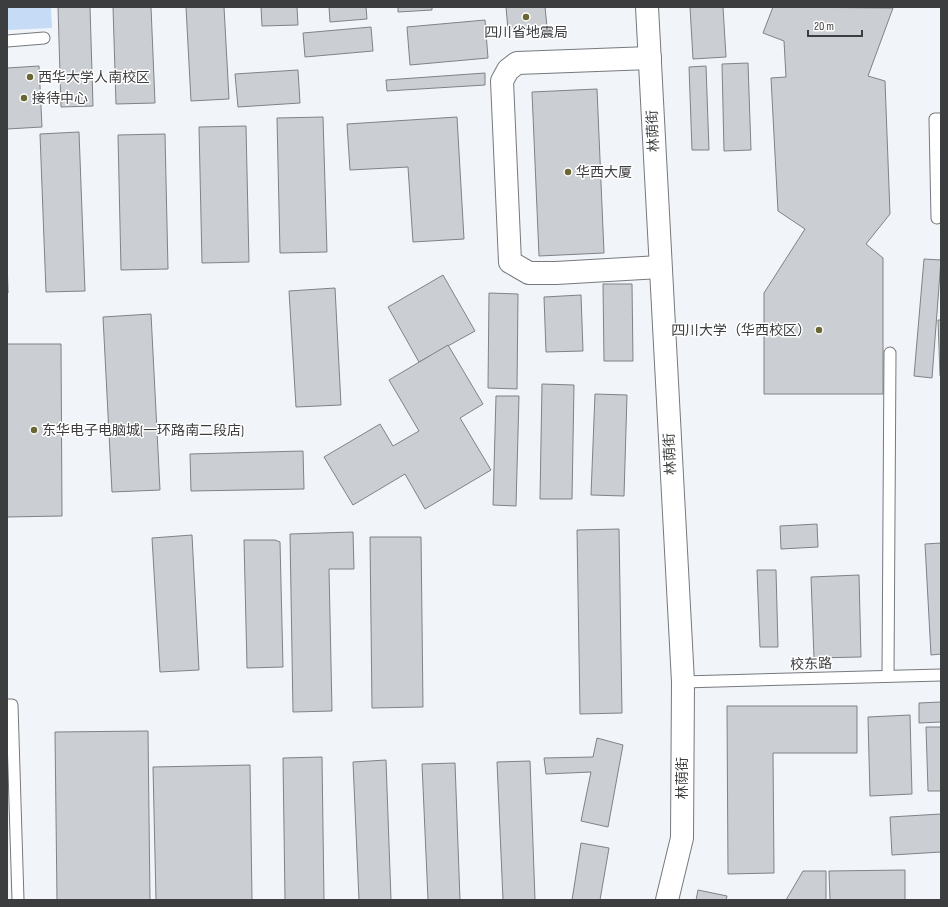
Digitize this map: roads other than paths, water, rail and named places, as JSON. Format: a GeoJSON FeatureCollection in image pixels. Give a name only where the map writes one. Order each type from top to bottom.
{"type":"FeatureCollection","features":[{"type":"Feature","properties":{"kind":"street","name":"林荫街"},"geometry":{"type":"LineString","coordinates":[[647,7],[683,682],[682,838],[667,900]]}},
{"type":"Feature","properties":{"kind":"street"},"geometry":{"type":"LineString","coordinates":[[650,58],[517,63],[508,70],[502,81],[510,262],[529,273],[556,273],[660,267]]}},
{"type":"Feature","properties":{"kind":"lane"},"geometry":{"type":"LineString","coordinates":[[7,41],[44,38]]}},
{"type":"Feature","properties":{"kind":"lane"},"geometry":{"type":"LineString","coordinates":[[937,218],[935,119],[941,119]]}},
{"type":"Feature","properties":{"kind":"lane"},"geometry":{"type":"LineString","coordinates":[[888,676],[890,353]]}},
{"type":"Feature","properties":{"kind":"lane","name":"校东路"},"geometry":{"type":"LineString","coordinates":[[683,682],[941,675]]}},
{"type":"Feature","properties":{"kind":"lane"},"geometry":{"type":"LineString","coordinates":[[7,705],[12,705],[18,900]]}},
{"type":"Feature","properties":{"kind":"place","name":"四川省地震局"},"geometry":{"type":"Point","coordinates":[526,17]}},
{"type":"Feature","properties":{"kind":"place","name":"西华大学人南校区"},"geometry":{"type":"Point","coordinates":[30,77]}},
{"type":"Feature","properties":{"kind":"place","name":"接待中心"},"geometry":{"type":"Point","coordinates":[24,98]}},
{"type":"Feature","properties":{"kind":"place","name":"华西大厦"},"geometry":{"type":"Point","coordinates":[568,172]}},
{"type":"Feature","properties":{"kind":"place","name":"四川大学（华西校区）"},"geometry":{"type":"Point","coordinates":[819,330]}},
{"type":"Feature","properties":{"kind":"place","name":"东华电子电脑城(一环路南二段店)"},"geometry":{"type":"Point","coordinates":[34,430]}}]}
